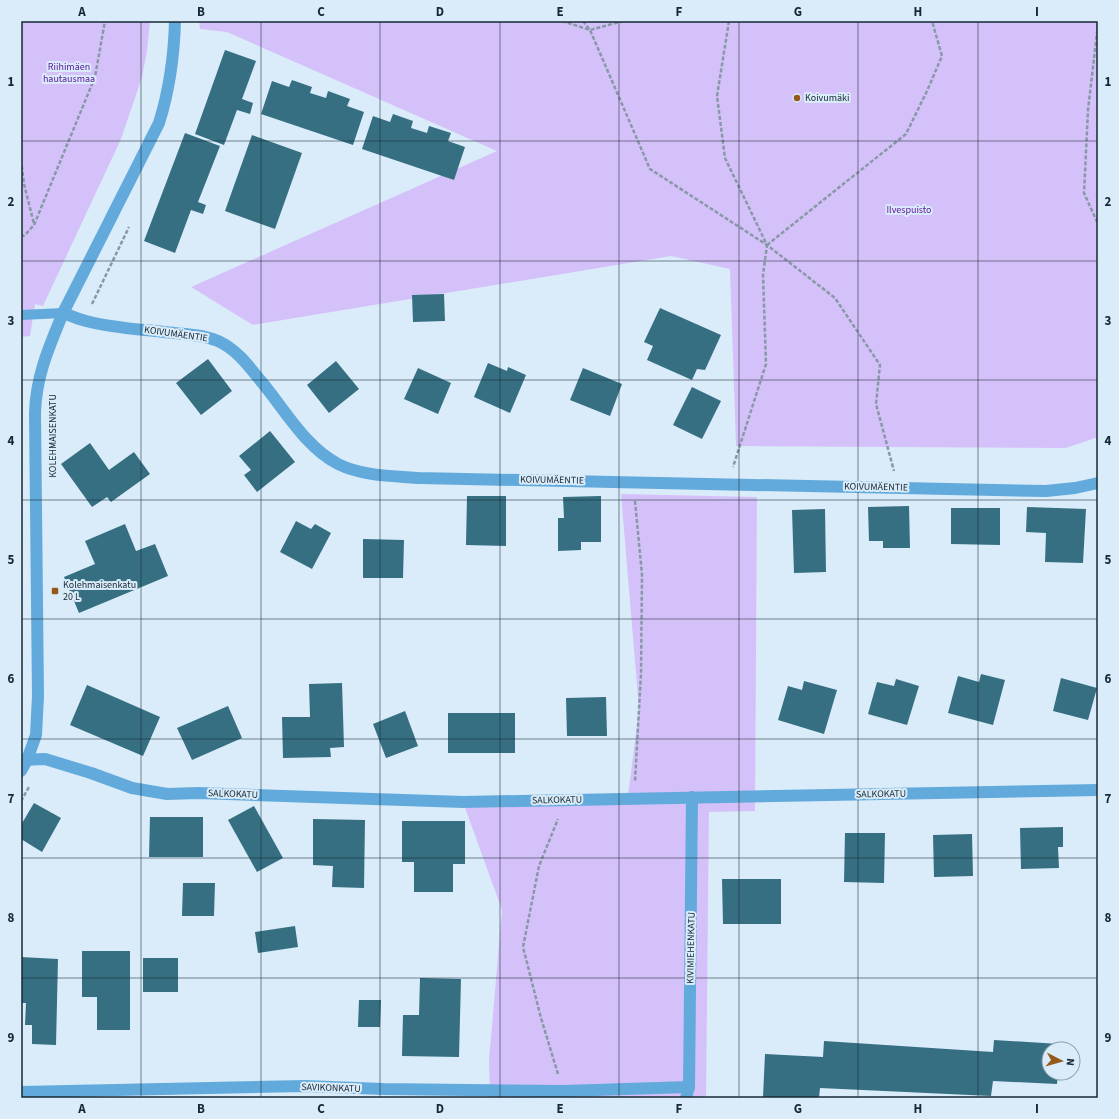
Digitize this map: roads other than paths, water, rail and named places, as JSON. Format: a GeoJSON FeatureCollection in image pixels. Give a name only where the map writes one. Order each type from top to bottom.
{"type":"FeatureCollection","features":[{"type":"Feature","properties":{"kind":"street","name":"KOLEHMAISENKATU"},"geometry":{"type":"LineString","coordinates":[[21,771],[24,760],[36,735],[38,696],[36,399],[42,366],[63,313],[159,123],[167,99],[171,75],[175,21]]}},
{"type":"Feature","properties":{"kind":"street","name":"KOIVUMÄENTIE"},"geometry":{"type":"LineString","coordinates":[[63,313],[84,321],[104,325],[198,336],[217,341],[230,348],[244,360],[309,441],[322,453],[339,464],[359,471],[382,475],[419,478],[1046,491],[1075,488],[1098,482]]}},
{"type":"Feature","properties":{"kind":"street","name":"SALKOKATU"},"geometry":{"type":"LineString","coordinates":[[24,760],[45,759],[91,772],[132,788],[166,794],[198,793],[463,802],[1098,790]]}},
{"type":"Feature","properties":{"kind":"street","name":"KIVIMIEHENKATU"},"geometry":{"type":"LineString","coordinates":[[688,1092],[692,797]]}},
{"type":"Feature","properties":{"kind":"street","name":"SAVIKONKATU"},"geometry":{"type":"LineString","coordinates":[[21,1092],[305,1086],[383,1089],[688,1092]]}},
{"type":"Feature","properties":{"kind":"lane"},"geometry":{"type":"LineString","coordinates":[[21,315],[63,313]]}},
{"type":"Feature","properties":{"kind":"place","name":"Koivumäki"},"geometry":{"type":"Point","coordinates":[797,98]}},
{"type":"Feature","properties":{"kind":"place","name":"Kolehmaisenkatu 20 L"},"geometry":{"type":"Point","coordinates":[55,591]}},
{"type":"Feature","properties":{"kind":"park label","name":"Riihimäen hautausmaa"},"geometry":{"type":"Point","coordinates":[69,72]}},
{"type":"Feature","properties":{"kind":"park label","name":"Ilvespuisto"},"geometry":{"type":"Point","coordinates":[909,210]}}]}
